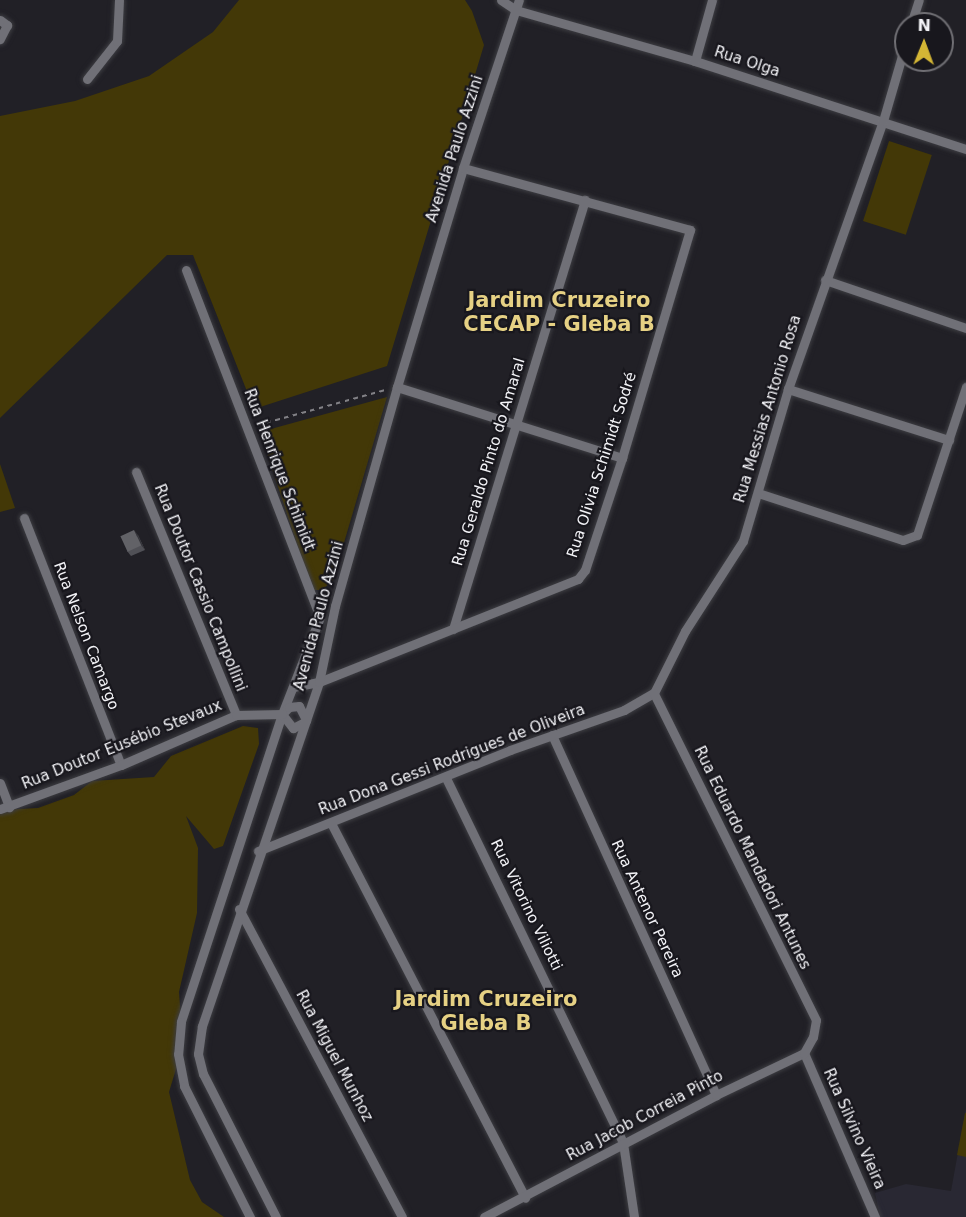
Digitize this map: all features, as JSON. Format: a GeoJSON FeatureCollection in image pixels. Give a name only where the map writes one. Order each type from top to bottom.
{"type":"FeatureCollection","features":[{"type":"Feature","properties":{"kind":"street"},"geometry":{"type":"LineString","coordinates":[[87,79],[117,41],[119,0]]}},
{"type":"Feature","properties":{"kind":"street","name":"Rua Olga"},"geometry":{"type":"LineString","coordinates":[[501,0],[516,10],[695,61],[966,149]]}},
{"type":"Feature","properties":{"kind":"street","name":"Avenida Paulo Azzini"},"geometry":{"type":"LineString","coordinates":[[276,1217],[203,1074],[198,1054],[202,1026],[258,851],[319,682],[334,625],[335,606],[397,387],[463,168],[519,0]]}},
{"type":"Feature","properties":{"kind":"street"},"geometry":{"type":"LineString","coordinates":[[695,61],[712,0]]}},
{"type":"Feature","properties":{"kind":"street"},"geometry":{"type":"LineString","coordinates":[[0,20],[7,25],[0,39]]}},
{"type":"Feature","properties":{"kind":"street","name":"Rua Messias Antonio Rosa"},"geometry":{"type":"LineString","coordinates":[[654,693],[685,631],[743,541],[788,389],[882,121],[897,72]]}},
{"type":"Feature","properties":{"kind":"street"},"geometry":{"type":"LineString","coordinates":[[463,168],[585,200]]}},
{"type":"Feature","properties":{"kind":"street","name":"Rua Olivia Schimidt Sodré"},"geometry":{"type":"LineString","coordinates":[[292,687],[319,682],[453,629],[578,579],[585,570],[622,458],[690,230],[585,200]]}},
{"type":"Feature","properties":{"kind":"street","name":"Rua Geraldo Pinto do Amaral"},"geometry":{"type":"LineString","coordinates":[[453,629],[585,200]]}},
{"type":"Feature","properties":{"kind":"street","name":"Rua Henrique Schimidt"},"geometry":{"type":"LineString","coordinates":[[186,270],[320,617]]}},
{"type":"Feature","properties":{"kind":"street"},"geometry":{"type":"LineString","coordinates":[[825,280],[966,328]]}},
{"type":"Feature","properties":{"kind":"street"},"geometry":{"type":"LineString","coordinates":[[397,387],[622,458]]}},
{"type":"Feature","properties":{"kind":"street"},"geometry":{"type":"LineString","coordinates":[[758,493],[903,540],[917,535],[966,387]]}},
{"type":"Feature","properties":{"kind":"street"},"geometry":{"type":"LineString","coordinates":[[788,389],[949,440]]}},
{"type":"Feature","properties":{"kind":"street","name":"Rua Doutor Cassio Campollini"},"geometry":{"type":"LineString","coordinates":[[136,472],[236,715]]}},
{"type":"Feature","properties":{"kind":"street","name":"Rua Nelson Camargo"},"geometry":{"type":"LineString","coordinates":[[24,518],[121,765]]}},
{"type":"Feature","properties":{"kind":"street"},"geometry":{"type":"LineString","coordinates":[[250,1217],[184,1086],[178,1054],[181,1022],[282,714],[320,617],[335,606]]}},
{"type":"Feature","properties":{"kind":"street"},"geometry":{"type":"LineString","coordinates":[[320,617],[334,625]]}},
{"type":"Feature","properties":{"kind":"street","name":"Rua Dona Gessi Rodrigues de Oliveira"},"geometry":{"type":"LineString","coordinates":[[258,851],[552,735],[624,710],[654,693]]}},
{"type":"Feature","properties":{"kind":"street","name":"Rua Eduardo Mandadori Antunes"},"geometry":{"type":"LineString","coordinates":[[654,693],[816,1020],[813,1037],[804,1053]]}},
{"type":"Feature","properties":{"kind":"street","name":"Rua Doutor Eusébio Stevaux"},"geometry":{"type":"LineString","coordinates":[[4,808],[121,765],[236,715],[282,714],[289,707],[299,706],[306,720]]}},
{"type":"Feature","properties":{"kind":"street"},"geometry":{"type":"LineString","coordinates":[[282,714],[292,728],[306,720]]}},
{"type":"Feature","properties":{"kind":"street","name":"Rua Antenor Pereira"},"geometry":{"type":"LineString","coordinates":[[552,735],[716,1095]]}},
{"type":"Feature","properties":{"kind":"street","name":"Rua Vitorino Viliotti"},"geometry":{"type":"LineString","coordinates":[[446,778],[623,1143],[634,1217]]}},
{"type":"Feature","properties":{"kind":"street"},"geometry":{"type":"LineString","coordinates":[[0,783],[4,808]]}},
{"type":"Feature","properties":{"kind":"street"},"geometry":{"type":"LineString","coordinates":[[331,823],[525,1198]]}},
{"type":"Feature","properties":{"kind":"street","name":"Rua Miguel Munhoz"},"geometry":{"type":"LineString","coordinates":[[239,909],[402,1217]]}},
{"type":"Feature","properties":{"kind":"street","name":"Rua Jacob Correia Pinto"},"geometry":{"type":"LineString","coordinates":[[484,1217],[525,1198],[623,1143],[716,1095],[804,1053]]}},
{"type":"Feature","properties":{"kind":"street","name":"Rua Silvino Vieira"},"geometry":{"type":"LineString","coordinates":[[804,1053],[875,1217]]}},
{"type":"Feature","properties":{"kind":"path"},"geometry":{"type":"LineString","coordinates":[[247,428],[397,387]]}},
{"type":"Feature","properties":{"kind":"shaded area"},"geometry":{"type":"Polygon","coordinates":[[[239,0],[465,0],[472,11],[484,45],[387,366],[254,409],[193,255],[167,255],[0,418],[0,116],[75,101],[149,76],[213,32],[239,0]]]}},
{"type":"Feature","properties":{"kind":"shaded area"},"geometry":{"type":"Polygon","coordinates":[[[889,141],[932,155],[906,235],[863,221],[889,141]]]}},
{"type":"Feature","properties":{"kind":"shaded area"},"geometry":{"type":"Polygon","coordinates":[[[387,397],[333,580],[322,590],[312,590],[260,432],[387,397]]]}},
{"type":"Feature","properties":{"kind":"shaded area"},"geometry":{"type":"Polygon","coordinates":[[[0,464],[15,508],[0,512],[0,464]]]}},
{"type":"Feature","properties":{"kind":"shaded area"},"geometry":{"type":"Polygon","coordinates":[[[243,726],[258,728],[259,744],[223,846],[214,849],[186,816],[198,848],[197,913],[179,992],[183,1046],[169,1092],[190,1180],[202,1202],[224,1217],[0,1217],[0,810],[38,808],[74,795],[92,781],[154,777],[171,756],[243,726]]]}},
{"type":"Feature","properties":{"kind":"shaded area"},"geometry":{"type":"Polygon","coordinates":[[[966,1108],[966,1217],[880,1217],[875,1193],[906,1184],[951,1191],[966,1108]]]}},
{"type":"Feature","properties":{"kind":"shaded area"},"geometry":{"type":"Polygon","coordinates":[[[966,1113],[966,1157],[957,1155],[966,1113]]]}},
{"type":"Feature","properties":{"kind":"building"},"geometry":{"type":"Polygon","coordinates":[[[134,530],[141,545],[128,552],[120,536],[134,530]]]}},
{"type":"Feature","properties":{"kind":"district","name":"Jardim Cruzeiro CECAP - Gleba B"},"geometry":{"type":"Point","coordinates":[559,312]}},
{"type":"Feature","properties":{"kind":"district","name":"Jardim Cruzeiro Gleba B"},"geometry":{"type":"Point","coordinates":[486,1011]}}]}
